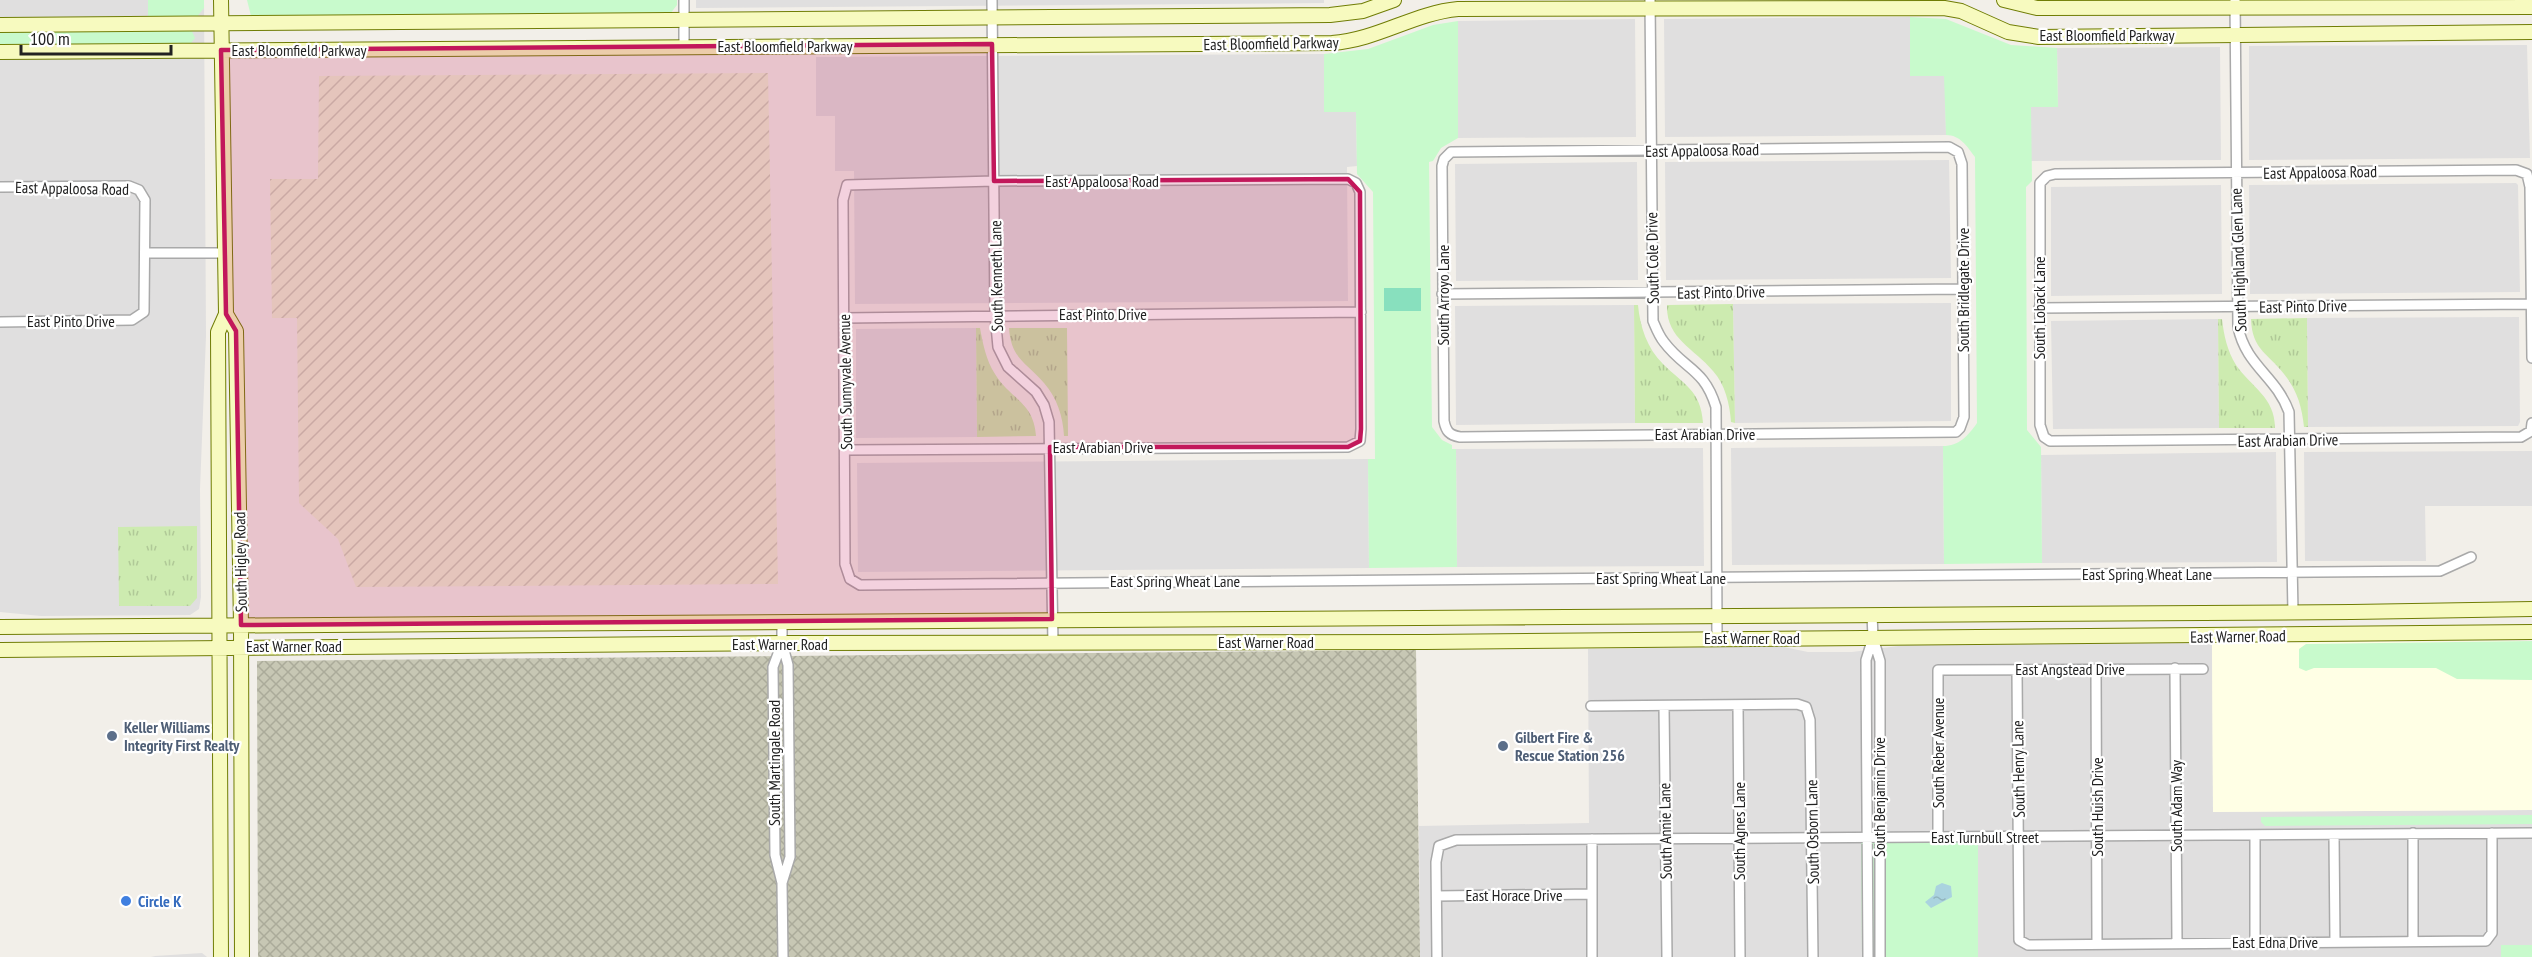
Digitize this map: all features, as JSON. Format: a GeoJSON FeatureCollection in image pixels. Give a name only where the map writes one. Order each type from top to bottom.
{"type":"FeatureCollection","features":[{"type":"Feature","properties":{"kind":"main road","name":"South Higley Road"},"geometry":{"type":"LineString","coordinates":[[221,0],[226,314],[218,332],[221,957]]}},
{"type":"Feature","properties":{"kind":"main road","name":"East Bloomfield Parkway"},"geometry":{"type":"LineString","coordinates":[[0,25],[1330,15],[1363,11],[1394,0]]}},
{"type":"Feature","properties":{"kind":"main road","name":"East Bloomfield Parkway"},"geometry":{"type":"LineString","coordinates":[[2004,0],[2037,8],[2235,5],[2532,7]]}},
{"type":"Feature","properties":{"kind":"main road","name":"East Bloomfield Parkway"},"geometry":{"type":"LineString","coordinates":[[0,52],[1332,43],[1360,40],[1440,10],[1650,4],[1924,7],[1961,11],[2008,32],[2039,37],[2532,32]]}},
{"type":"Feature","properties":{"kind":"main road","name":"South Higley Road"},"geometry":{"type":"LineString","coordinates":[[226,314],[236,332],[241,625],[242,957]]}},
{"type":"Feature","properties":{"kind":"main road","name":"East Warner Road"},"geometry":{"type":"LineString","coordinates":[[0,627],[2532,609]]}},
{"type":"Feature","properties":{"kind":"main road"},"geometry":{"type":"LineString","coordinates":[[1425,617],[1426,642]]}},
{"type":"Feature","properties":{"kind":"main road"},"geometry":{"type":"LineString","coordinates":[[533,646],[534,624]]}},
{"type":"Feature","properties":{"kind":"main road","name":"East Warner Road"},"geometry":{"type":"LineString","coordinates":[[0,650],[241,646],[1426,642],[2532,632]]}},
{"type":"Feature","properties":{"kind":"street"},"geometry":{"type":"LineString","coordinates":[[684,0],[684,47]]}},
{"type":"Feature","properties":{"kind":"street","name":"South Kenneth Lane"},"geometry":{"type":"LineString","coordinates":[[992,0],[995,315],[998,347],[1008,367],[1036,392],[1044,405],[1049,422],[1053,643]]}},
{"type":"Feature","properties":{"kind":"street","name":"South Cole Drive"},"geometry":{"type":"LineString","coordinates":[[1650,4],[1653,321],[1663,342],[1702,378],[1710,390],[1716,407],[1717,638]]}},
{"type":"Feature","properties":{"kind":"street","name":"South Highland Glen Lane"},"geometry":{"type":"LineString","coordinates":[[2235,5],[2237,307],[2241,344],[2283,396],[2289,412],[2293,612]]}},
{"type":"Feature","properties":{"kind":"street","name":"East Appaloosa Road"},"geometry":{"type":"LineString","coordinates":[[1447,155],[1457,151],[1949,147],[1958,152]]}},
{"type":"Feature","properties":{"kind":"street","name":"South Bridlegate Drive"},"geometry":{"type":"LineString","coordinates":[[1958,152],[1962,164],[1964,417],[1960,428]]}},
{"type":"Feature","properties":{"kind":"street","name":"South Arroyo Lane"},"geometry":{"type":"LineString","coordinates":[[1447,155],[1442,166],[1442,294],[1444,421],[1450,434]]}},
{"type":"Feature","properties":{"kind":"street","name":"East Appaloosa Road"},"geometry":{"type":"LineString","coordinates":[[2042,179],[2055,174],[2516,170],[2527,174],[2530,187],[2532,303]]}},
{"type":"Feature","properties":{"kind":"street","name":"South Loback Lane"},"geometry":{"type":"LineString","coordinates":[[2042,179],[2038,189],[2040,425],[2044,436]]}},
{"type":"Feature","properties":{"kind":"street","name":"East Appaloosa Road"},"geometry":{"type":"LineString","coordinates":[[847,186],[994,181],[1348,180],[1356,183],[1360,192],[1361,312]]}},
{"type":"Feature","properties":{"kind":"street","name":"East Appaloosa Road"},"geometry":{"type":"LineString","coordinates":[[0,187],[129,186],[142,193],[145,200],[145,253]]}},
{"type":"Feature","properties":{"kind":"street","name":"South Sunnyvale Avenue"},"geometry":{"type":"LineString","coordinates":[[847,186],[843,200],[845,564],[850,579]]}},
{"type":"Feature","properties":{"kind":"street"},"geometry":{"type":"LineString","coordinates":[[145,253],[225,253]]}},
{"type":"Feature","properties":{"kind":"street","name":"East Pinto Drive"},"geometry":{"type":"LineString","coordinates":[[0,322],[129,321],[141,316],[146,306],[145,253]]}},
{"type":"Feature","properties":{"kind":"street","name":"East Pinto Drive"},"geometry":{"type":"LineString","coordinates":[[1442,294],[1963,289]]}},
{"type":"Feature","properties":{"kind":"street"},"geometry":{"type":"LineString","coordinates":[[2532,303],[2532,358]]}},
{"type":"Feature","properties":{"kind":"street","name":"East Pinto Drive"},"geometry":{"type":"LineString","coordinates":[[2039,308],[2532,303]]}},
{"type":"Feature","properties":{"kind":"street","name":"East Pinto Drive"},"geometry":{"type":"LineString","coordinates":[[844,318],[1361,312]]}},
{"type":"Feature","properties":{"kind":"street","name":"East Arabian Drive"},"geometry":{"type":"LineString","coordinates":[[846,450],[1348,447],[1360,441],[1361,312]]}},
{"type":"Feature","properties":{"kind":"street","name":"East Arabian Drive"},"geometry":{"type":"LineString","coordinates":[[2044,436],[2057,442],[2521,437],[2532,427]]}},
{"type":"Feature","properties":{"kind":"street","name":"East Arabian Drive"},"geometry":{"type":"LineString","coordinates":[[1450,434],[1472,437],[1949,433],[1960,428]]}},
{"type":"Feature","properties":{"kind":"street","name":"East Spring Wheat Lane"},"geometry":{"type":"LineString","coordinates":[[850,579],[860,585],[2440,571],[2471,557]]}},
{"type":"Feature","properties":{"kind":"street","name":"South Benjamin Drive"},"geometry":{"type":"LineString","coordinates":[[1872,614],[1873,638],[1880,661],[1878,837],[1880,957]]}},
{"type":"Feature","properties":{"kind":"street","name":"South Martingale Road"},"geometry":{"type":"LineString","coordinates":[[782,621],[782,643],[789,665],[790,857],[782,883]]}},
{"type":"Feature","properties":{"kind":"street","name":"South Benjamin Drive"},"geometry":{"type":"LineString","coordinates":[[1868,957],[1866,660],[1873,638]]}},
{"type":"Feature","properties":{"kind":"street","name":"South Martingale Road"},"geometry":{"type":"LineString","coordinates":[[782,643],[773,667],[775,855],[782,883],[783,957]]}},
{"type":"Feature","properties":{"kind":"street","name":"South Adam Way"},"geometry":{"type":"LineString","coordinates":[[2175,668],[2177,943]]}},
{"type":"Feature","properties":{"kind":"street","name":"South Huish Drive"},"geometry":{"type":"LineString","coordinates":[[2096,669],[2097,944]]}},
{"type":"Feature","properties":{"kind":"street","name":"East Angstead Drive"},"geometry":{"type":"LineString","coordinates":[[1938,670],[2203,669]]}},
{"type":"Feature","properties":{"kind":"street","name":"South Reber Avenue"},"geometry":{"type":"LineString","coordinates":[[1938,670],[1938,837]]}},
{"type":"Feature","properties":{"kind":"street","name":"South Henry Lane"},"geometry":{"type":"LineString","coordinates":[[2017,670],[2019,940]]}},
{"type":"Feature","properties":{"kind":"street","name":"South Osborn Lane"},"geometry":{"type":"LineString","coordinates":[[1738,705],[1797,704],[1806,707],[1810,720],[1813,957]]}},
{"type":"Feature","properties":{"kind":"street"},"geometry":{"type":"LineString","coordinates":[[1592,706],[1738,705]]}},
{"type":"Feature","properties":{"kind":"street","name":"South Agnes Lane"},"geometry":{"type":"LineString","coordinates":[[1738,705],[1740,957]]}},
{"type":"Feature","properties":{"kind":"street","name":"South Annie Lane"},"geometry":{"type":"LineString","coordinates":[[1664,706],[1667,957]]}},
{"type":"Feature","properties":{"kind":"street"},"geometry":{"type":"LineString","coordinates":[[2413,833],[2413,941]]}},
{"type":"Feature","properties":{"kind":"street","name":"East Edna Drive"},"geometry":{"type":"LineString","coordinates":[[2019,940],[2028,945],[2486,941],[2492,933],[2492,833]]}},
{"type":"Feature","properties":{"kind":"street","name":"East Turnbull Street"},"geometry":{"type":"LineString","coordinates":[[1437,896],[1436,862],[1440,846],[1456,840],[2532,833]]}},
{"type":"Feature","properties":{"kind":"street"},"geometry":{"type":"LineString","coordinates":[[2255,835],[2255,942]]}},
{"type":"Feature","properties":{"kind":"street"},"geometry":{"type":"LineString","coordinates":[[2334,835],[2335,942]]}},
{"type":"Feature","properties":{"kind":"street"},"geometry":{"type":"LineString","coordinates":[[1592,839],[1593,957]]}},
{"type":"Feature","properties":{"kind":"street","name":"East Horace Drive"},"geometry":{"type":"LineString","coordinates":[[1437,896],[1592,894]]}},
{"type":"Feature","properties":{"kind":"street"},"geometry":{"type":"LineString","coordinates":[[1437,896],[1437,957]]}},
{"type":"Feature","properties":{"kind":"highlighted area"},"geometry":{"type":"Polygon","coordinates":[[[992,44],[994,181],[1348,179],[1360,192],[1360,441],[1348,447],[1050,447],[1052,619],[241,625],[236,331],[226,314],[221,50],[992,44]]]}},
{"type":"Feature","properties":{"kind":"shaded area"},"geometry":{"type":"Polygon","coordinates":[[[0,0],[204,0],[206,336],[200,489],[201,597],[199,609],[190,615],[41,616],[0,612],[0,0]]]}},
{"type":"Feature","properties":{"kind":"shaded area"},"geometry":{"type":"Polygon","coordinates":[[[696,0],[1324,0],[1324,3],[696,8],[696,0]]]}},
{"type":"Feature","properties":{"kind":"shaded area"},"geometry":{"type":"Polygon","coordinates":[[[1910,17],[1910,75],[1945,76],[1946,135],[1665,137],[1664,19],[1910,17]]]}},
{"type":"Feature","properties":{"kind":"shaded area"},"geometry":{"type":"Polygon","coordinates":[[[1635,19],[1636,137],[1458,138],[1458,21],[1635,19]]]}},
{"type":"Feature","properties":{"kind":"shaded area"},"geometry":{"type":"Polygon","coordinates":[[[2527,45],[2530,158],[2249,160],[2249,46],[2527,45]]]}},
{"type":"Feature","properties":{"kind":"shaded area"},"geometry":{"type":"Polygon","coordinates":[[[2220,47],[2221,160],[2031,161],[2031,107],[2058,107],[2057,48],[2220,47]]]}},
{"type":"Feature","properties":{"kind":"shaded area"},"geometry":{"type":"Polygon","coordinates":[[[1324,54],[1324,111],[1356,112],[1357,166],[1347,167],[1348,301],[855,304],[854,171],[835,171],[835,116],[816,116],[816,57],[1324,54]]]}},
{"type":"Feature","properties":{"kind":"shaded area"},"geometry":{"type":"Polygon","coordinates":[[[768,73],[778,584],[356,587],[338,539],[299,503],[297,318],[272,318],[270,179],[318,179],[319,76],[768,73]]]}},
{"type":"Feature","properties":{"kind":"shaded area"},"geometry":{"type":"Polygon","coordinates":[[[1949,160],[1951,278],[1666,280],[1665,162],[1949,160]]]}},
{"type":"Feature","properties":{"kind":"shaded area"},"geometry":{"type":"Polygon","coordinates":[[[1637,162],[1638,280],[1456,281],[1455,164],[1637,162]]]}},
{"type":"Feature","properties":{"kind":"shaded area"},"geometry":{"type":"Polygon","coordinates":[[[2516,183],[2518,185],[2520,292],[2250,294],[2249,185],[2516,183]]]}},
{"type":"Feature","properties":{"kind":"shaded area"},"geometry":{"type":"Polygon","coordinates":[[[2221,185],[2222,294],[2051,296],[2051,187],[2221,185]]]}},
{"type":"Feature","properties":{"kind":"shaded area"},"geometry":{"type":"Polygon","coordinates":[[[1951,303],[1951,421],[1735,423],[1733,304],[1951,303]]]}},
{"type":"Feature","properties":{"kind":"shaded area"},"geometry":{"type":"Polygon","coordinates":[[[1634,305],[1635,423],[1456,425],[1455,306],[1634,305]]]}},
{"type":"Feature","properties":{"kind":"shaded area"},"geometry":{"type":"Polygon","coordinates":[[[2519,317],[2520,422],[2518,426],[2308,427],[2307,318],[2519,317]]]}},
{"type":"Feature","properties":{"kind":"shaded area"},"geometry":{"type":"Polygon","coordinates":[[[2218,319],[2219,428],[2053,429],[2051,321],[2218,319]]]}},
{"type":"Feature","properties":{"kind":"shaded area"},"geometry":{"type":"Polygon","coordinates":[[[976,328],[977,437],[856,438],[856,329],[976,328]]]}},
{"type":"Feature","properties":{"kind":"shaded area"},"geometry":{"type":"Polygon","coordinates":[[[1943,446],[1944,564],[1732,565],[1731,448],[1943,446]]]}},
{"type":"Feature","properties":{"kind":"shaded area"},"geometry":{"type":"Polygon","coordinates":[[[1703,448],[1704,566],[1457,567],[1456,449],[1703,448]]]}},
{"type":"Feature","properties":{"kind":"shaded area"},"geometry":{"type":"Polygon","coordinates":[[[2532,451],[2532,506],[2425,506],[2426,561],[2305,561],[2304,452],[2532,451]]]}},
{"type":"Feature","properties":{"kind":"shaded area"},"geometry":{"type":"Polygon","coordinates":[[[2276,452],[2277,562],[2042,563],[2041,455],[2276,452]]]}},
{"type":"Feature","properties":{"kind":"shaded area"},"geometry":{"type":"Polygon","coordinates":[[[1368,459],[1369,568],[858,572],[857,463],[1368,459]]]}},
{"type":"Feature","properties":{"kind":"shaded area"},"geometry":{"type":"Polygon","coordinates":[[[2532,641],[2532,810],[2213,812],[2212,643],[2532,641]]]}},
{"type":"Feature","properties":{"kind":"shaded area"},"geometry":{"type":"Polygon","coordinates":[[[2212,643],[2213,812],[2532,810],[2532,957],[1420,957],[1419,826],[1589,823],[1588,649],[1779,646],[1808,652],[1852,652],[1906,645],[2212,643]]]}},
{"type":"Feature","properties":{"kind":"shaded area"},"geometry":{"type":"Polygon","coordinates":[[[1416,650],[1420,957],[258,957],[257,661],[1416,650]]]}},
{"type":"Feature","properties":{"kind":"shaded area"},"geometry":{"type":"Polygon","coordinates":[[[202,953],[207,957],[151,957],[155,956],[202,953]]]}},
{"type":"Feature","properties":{"kind":"green space"},"geometry":{"type":"Polygon","coordinates":[[[148,0],[204,0],[204,8],[196,18],[148,18],[148,0]]]}},
{"type":"Feature","properties":{"kind":"green space"},"geometry":{"type":"Polygon","coordinates":[[[247,0],[677,0],[677,5],[670,14],[259,18],[251,16],[247,0]]]}},
{"type":"Feature","properties":{"kind":"green space"},"geometry":{"type":"Polygon","coordinates":[[[1910,17],[1946,19],[2011,45],[2057,48],[2058,107],[2031,107],[2032,181],[2026,187],[2027,430],[2041,447],[2042,563],[1944,564],[1943,446],[1949,446],[1963,439],[1977,423],[1975,157],[1959,139],[1946,135],[1944,76],[1910,76],[1910,17]]]}},
{"type":"Feature","properties":{"kind":"green space"},"geometry":{"type":"Polygon","coordinates":[[[1458,21],[1458,138],[1441,148],[1433,161],[1429,162],[1432,427],[1442,440],[1452,445],[1452,449],[1456,449],[1457,567],[1369,568],[1368,459],[1375,459],[1373,192],[1357,174],[1356,112],[1324,112],[1324,54],[1368,49],[1433,25],[1458,21]]]}},
{"type":"Feature","properties":{"kind":"green space"},"geometry":{"type":"Polygon","coordinates":[[[0,29],[191,29],[195,38],[188,47],[0,48],[0,29]]]}},
{"type":"Feature","properties":{"kind":"green space"},"geometry":{"type":"Polygon","coordinates":[[[1384,288],[1421,288],[1421,311],[1384,311],[1384,288]]]}},
{"type":"Feature","properties":{"kind":"green space"},"geometry":{"type":"Polygon","coordinates":[[[1733,304],[1735,423],[1731,422],[1728,402],[1721,382],[1706,363],[1676,335],[1668,317],[1667,305],[1733,304]]]}},
{"type":"Feature","properties":{"kind":"green space"},"geometry":{"type":"Polygon","coordinates":[[[1634,305],[1638,305],[1640,321],[1653,351],[1695,395],[1702,412],[1703,423],[1635,423],[1634,305]]]}},
{"type":"Feature","properties":{"kind":"green space"},"geometry":{"type":"Polygon","coordinates":[[[2307,318],[2308,427],[2304,427],[2296,393],[2289,380],[2254,338],[2251,319],[2307,318]]]}},
{"type":"Feature","properties":{"kind":"green space"},"geometry":{"type":"Polygon","coordinates":[[[2218,319],[2222,319],[2226,343],[2236,365],[2267,400],[2274,417],[2275,428],[2219,428],[2218,319]]]}},
{"type":"Feature","properties":{"kind":"green space"},"geometry":{"type":"Polygon","coordinates":[[[976,328],[980,328],[985,352],[992,369],[1031,415],[1036,436],[977,437],[976,328]]]}},
{"type":"Feature","properties":{"kind":"green space"},"geometry":{"type":"Polygon","coordinates":[[[1009,328],[1067,328],[1068,436],[1064,436],[1061,414],[1056,401],[1044,383],[1016,354],[1009,328]]]}},
{"type":"Feature","properties":{"kind":"green space"},"geometry":{"type":"Polygon","coordinates":[[[197,526],[197,598],[190,606],[119,606],[118,527],[197,526]]]}},
{"type":"Feature","properties":{"kind":"green space"},"geometry":{"type":"Polygon","coordinates":[[[2532,641],[2532,680],[2457,679],[2436,668],[2314,668],[2306,671],[2299,668],[2299,649],[2306,644],[2532,641]]]}},
{"type":"Feature","properties":{"kind":"green space"},"geometry":{"type":"Polygon","coordinates":[[[2532,815],[2532,824],[2265,826],[2261,822],[2261,817],[2532,815]]]}},
{"type":"Feature","properties":{"kind":"green space"},"geometry":{"type":"Polygon","coordinates":[[[1978,842],[1978,957],[1862,957],[1861,843],[1978,842]]]}},
{"type":"Feature","properties":{"kind":"green space"},"geometry":{"type":"Polygon","coordinates":[[[2501,945],[2532,945],[2532,957],[2501,957],[2501,945]]]}},
{"type":"Feature","properties":{"kind":"water"},"geometry":{"type":"Polygon","coordinates":[[[1942,883],[1951,886],[1952,897],[1931,908],[1925,902],[1934,895],[1936,886],[1942,883]]]}},
{"type":"Feature","properties":{"kind":"place","name":"Keller Williams Integrity First Realty"},"geometry":{"type":"Point","coordinates":[112,736]}},
{"type":"Feature","properties":{"kind":"place","name":"Gilbert Fire & Rescue Station 256"},"geometry":{"type":"Point","coordinates":[1503,746]}},
{"type":"Feature","properties":{"kind":"place","name":"Circle K"},"geometry":{"type":"Point","coordinates":[126,901]}}]}
